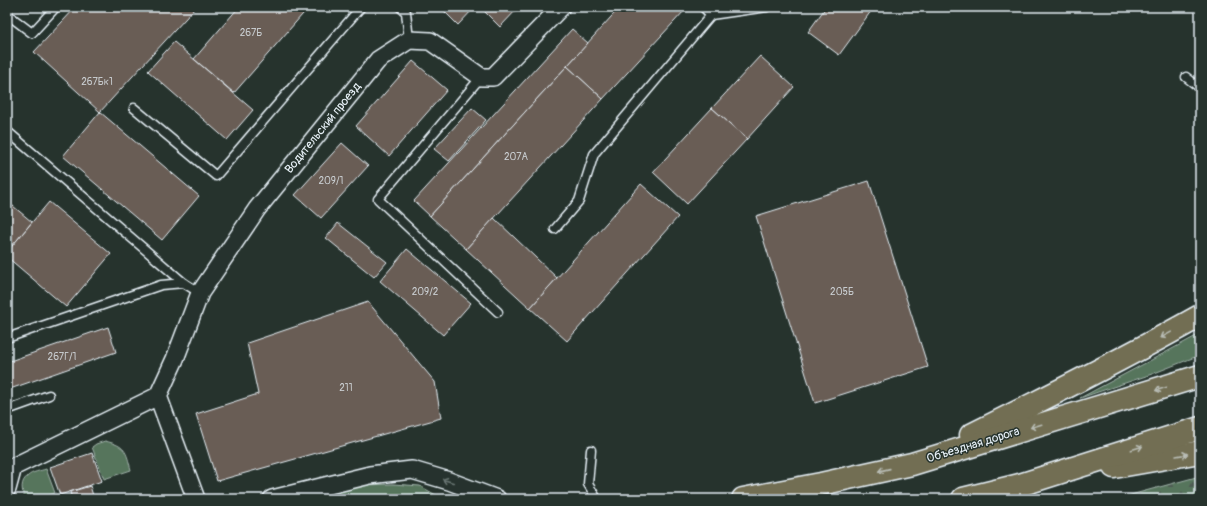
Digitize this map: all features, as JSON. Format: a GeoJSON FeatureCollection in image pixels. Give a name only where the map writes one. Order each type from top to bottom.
{"type":"FeatureCollection","features":[{"type":"Feature","properties":{"kind":"main road"},"geometry":{"type":"LineString","coordinates":[[912,464],[1055,394],[1200,316]]}},
{"type":"Feature","properties":{"kind":"main road","name":"Объездная дорога"},"geometry":{"type":"LineString","coordinates":[[743,499],[912,464],[1200,376]]}},
{"type":"Feature","properties":{"kind":"main road"},"geometry":{"type":"LineString","coordinates":[[1020,485],[1200,428]]}},
{"type":"Feature","properties":{"kind":"main road"},"geometry":{"type":"LineString","coordinates":[[963,499],[1020,485],[1200,452]]}},
{"type":"Feature","properties":{"kind":"street"},"geometry":{"type":"LineString","coordinates":[[409,40],[430,41],[481,77],[493,77],[561,7]]}},
{"type":"Feature","properties":{"kind":"street","name":"Водительский проезд"},"geometry":{"type":"LineString","coordinates":[[158,396],[175,358],[200,293],[257,209],[378,60],[409,40]]}},
{"type":"Feature","properties":{"kind":"street"},"geometry":{"type":"LineString","coordinates":[[7,489],[10,468],[158,396],[196,499]]}},
{"type":"Feature","properties":{"kind":"street"},"geometry":{"type":"LineString","coordinates":[[272,499],[370,476],[412,470],[449,481],[497,499]]}},
{"type":"Feature","properties":{"kind":"lane"},"geometry":{"type":"LineString","coordinates":[[7,14],[32,33],[56,7]]}},
{"type":"Feature","properties":{"kind":"lane"},"geometry":{"type":"LineString","coordinates":[[134,108],[216,176],[361,7]]}},
{"type":"Feature","properties":{"kind":"lane"},"geometry":{"type":"LineString","coordinates":[[400,7],[406,12],[409,40]]}},
{"type":"Feature","properties":{"kind":"lane"},"geometry":{"type":"LineString","coordinates":[[703,7],[711,15]]}},
{"type":"Feature","properties":{"kind":"lane"},"geometry":{"type":"LineString","coordinates":[[555,229],[579,201],[594,154],[711,15],[767,7]]}},
{"type":"Feature","properties":{"kind":"lane"},"geometry":{"type":"LineString","coordinates":[[481,77],[378,199],[498,312]]}},
{"type":"Feature","properties":{"kind":"lane"},"geometry":{"type":"LineString","coordinates":[[1186,77],[1200,88]]}},
{"type":"Feature","properties":{"kind":"lane"},"geometry":{"type":"LineString","coordinates":[[7,130],[184,283],[200,293]]}},
{"type":"Feature","properties":{"kind":"lane"},"geometry":{"type":"LineString","coordinates":[[7,338],[161,285],[184,283]]}},
{"type":"Feature","properties":{"kind":"lane"},"geometry":{"type":"LineString","coordinates":[[7,410],[49,395]]}},
{"type":"Feature","properties":{"kind":"lane"},"geometry":{"type":"LineString","coordinates":[[591,450],[588,484],[597,499]]}},
{"type":"Feature","properties":{"kind":"green space"},"geometry":{"type":"Polygon","coordinates":[[[1200,334],[1200,355],[1152,374],[1080,398],[1200,334]]]}},
{"type":"Feature","properties":{"kind":"green space"},"geometry":{"type":"Polygon","coordinates":[[[105,441],[117,445],[124,450],[131,470],[104,479],[92,447],[105,441]]]}},
{"type":"Feature","properties":{"kind":"green space"},"geometry":{"type":"Polygon","coordinates":[[[46,469],[55,493],[40,499],[26,499],[22,490],[25,478],[46,469]]]}},
{"type":"Feature","properties":{"kind":"green space"},"geometry":{"type":"Polygon","coordinates":[[[1200,476],[1200,499],[1116,499],[1200,476]]]}},
{"type":"Feature","properties":{"kind":"green space"},"geometry":{"type":"Polygon","coordinates":[[[393,484],[420,486],[443,499],[307,499],[362,485],[393,484]]]}},
{"type":"Feature","properties":{"kind":"building"},"geometry":{"type":"Polygon","coordinates":[[[76,7],[196,7],[100,112],[34,52],[76,7]]]}},
{"type":"Feature","properties":{"kind":"building"},"geometry":{"type":"Polygon","coordinates":[[[239,7],[309,7],[234,93],[194,59],[239,7]]]}},
{"type":"Feature","properties":{"kind":"building"},"geometry":{"type":"Polygon","coordinates":[[[440,7],[475,7],[458,25],[440,7]]]}},
{"type":"Feature","properties":{"kind":"building"},"geometry":{"type":"Polygon","coordinates":[[[480,7],[519,7],[500,27],[480,7]]]}},
{"type":"Feature","properties":{"kind":"building"},"geometry":{"type":"Polygon","coordinates":[[[620,7],[682,7],[685,10],[603,99],[567,66],[620,7]]]}},
{"type":"Feature","properties":{"kind":"building"},"geometry":{"type":"Polygon","coordinates":[[[826,7],[874,7],[839,55],[808,32],[826,7]]]}},
{"type":"Feature","properties":{"kind":"building"},"geometry":{"type":"Polygon","coordinates":[[[572,29],[588,43],[430,216],[414,201],[572,29]]]}},
{"type":"Feature","properties":{"kind":"building"},"geometry":{"type":"Polygon","coordinates":[[[174,42],[253,110],[227,140],[148,71],[174,42]]]}},
{"type":"Feature","properties":{"kind":"building"},"geometry":{"type":"Polygon","coordinates":[[[760,56],[794,87],[747,139],[712,108],[760,56]]]}},
{"type":"Feature","properties":{"kind":"building"},"geometry":{"type":"Polygon","coordinates":[[[413,61],[447,90],[389,156],[356,126],[413,61]]]}},
{"type":"Feature","properties":{"kind":"building"},"geometry":{"type":"Polygon","coordinates":[[[567,66],[603,99],[466,249],[430,216],[567,66]]]}},
{"type":"Feature","properties":{"kind":"building"},"geometry":{"type":"Polygon","coordinates":[[[472,108],[486,120],[449,161],[434,149],[472,108]]]}},
{"type":"Feature","properties":{"kind":"building"},"geometry":{"type":"Polygon","coordinates":[[[712,108],[747,139],[687,204],[653,172],[712,108]]]}},
{"type":"Feature","properties":{"kind":"building"},"geometry":{"type":"Polygon","coordinates":[[[100,112],[199,196],[162,240],[63,156],[100,112]]]}},
{"type":"Feature","properties":{"kind":"building"},"geometry":{"type":"Polygon","coordinates":[[[342,143],[368,166],[321,218],[295,195],[342,143]]]}},
{"type":"Feature","properties":{"kind":"building"},"geometry":{"type":"Polygon","coordinates":[[[869,181],[928,367],[815,403],[756,216],[869,181]]]}},
{"type":"Feature","properties":{"kind":"building"},"geometry":{"type":"Polygon","coordinates":[[[641,184],[678,217],[567,341],[530,308],[641,184]]]}},
{"type":"Feature","properties":{"kind":"building"},"geometry":{"type":"Polygon","coordinates":[[[7,201],[32,222],[7,252],[7,201]]]}},
{"type":"Feature","properties":{"kind":"building"},"geometry":{"type":"Polygon","coordinates":[[[49,202],[111,254],[66,307],[7,257],[7,252],[49,202]]]}},
{"type":"Feature","properties":{"kind":"building"},"geometry":{"type":"Polygon","coordinates":[[[494,218],[557,278],[530,308],[466,249],[494,218]]]}},
{"type":"Feature","properties":{"kind":"building"},"geometry":{"type":"Polygon","coordinates":[[[338,223],[387,262],[374,277],[326,238],[338,223]]]}},
{"type":"Feature","properties":{"kind":"building"},"geometry":{"type":"Polygon","coordinates":[[[407,249],[471,303],[443,335],[380,281],[407,249]]]}},
{"type":"Feature","properties":{"kind":"building"},"geometry":{"type":"Polygon","coordinates":[[[368,302],[435,382],[441,418],[217,481],[196,414],[258,394],[247,343],[368,302]]]}},
{"type":"Feature","properties":{"kind":"building"},"geometry":{"type":"Polygon","coordinates":[[[108,327],[116,352],[7,390],[7,362],[108,327]]]}},
{"type":"Feature","properties":{"kind":"building"},"geometry":{"type":"Polygon","coordinates":[[[92,453],[102,481],[60,495],[50,467],[92,453]]]}},
{"type":"Feature","properties":{"kind":"building"},"geometry":{"type":"Polygon","coordinates":[[[90,486],[94,499],[72,499],[70,492],[90,486]]]}}]}
